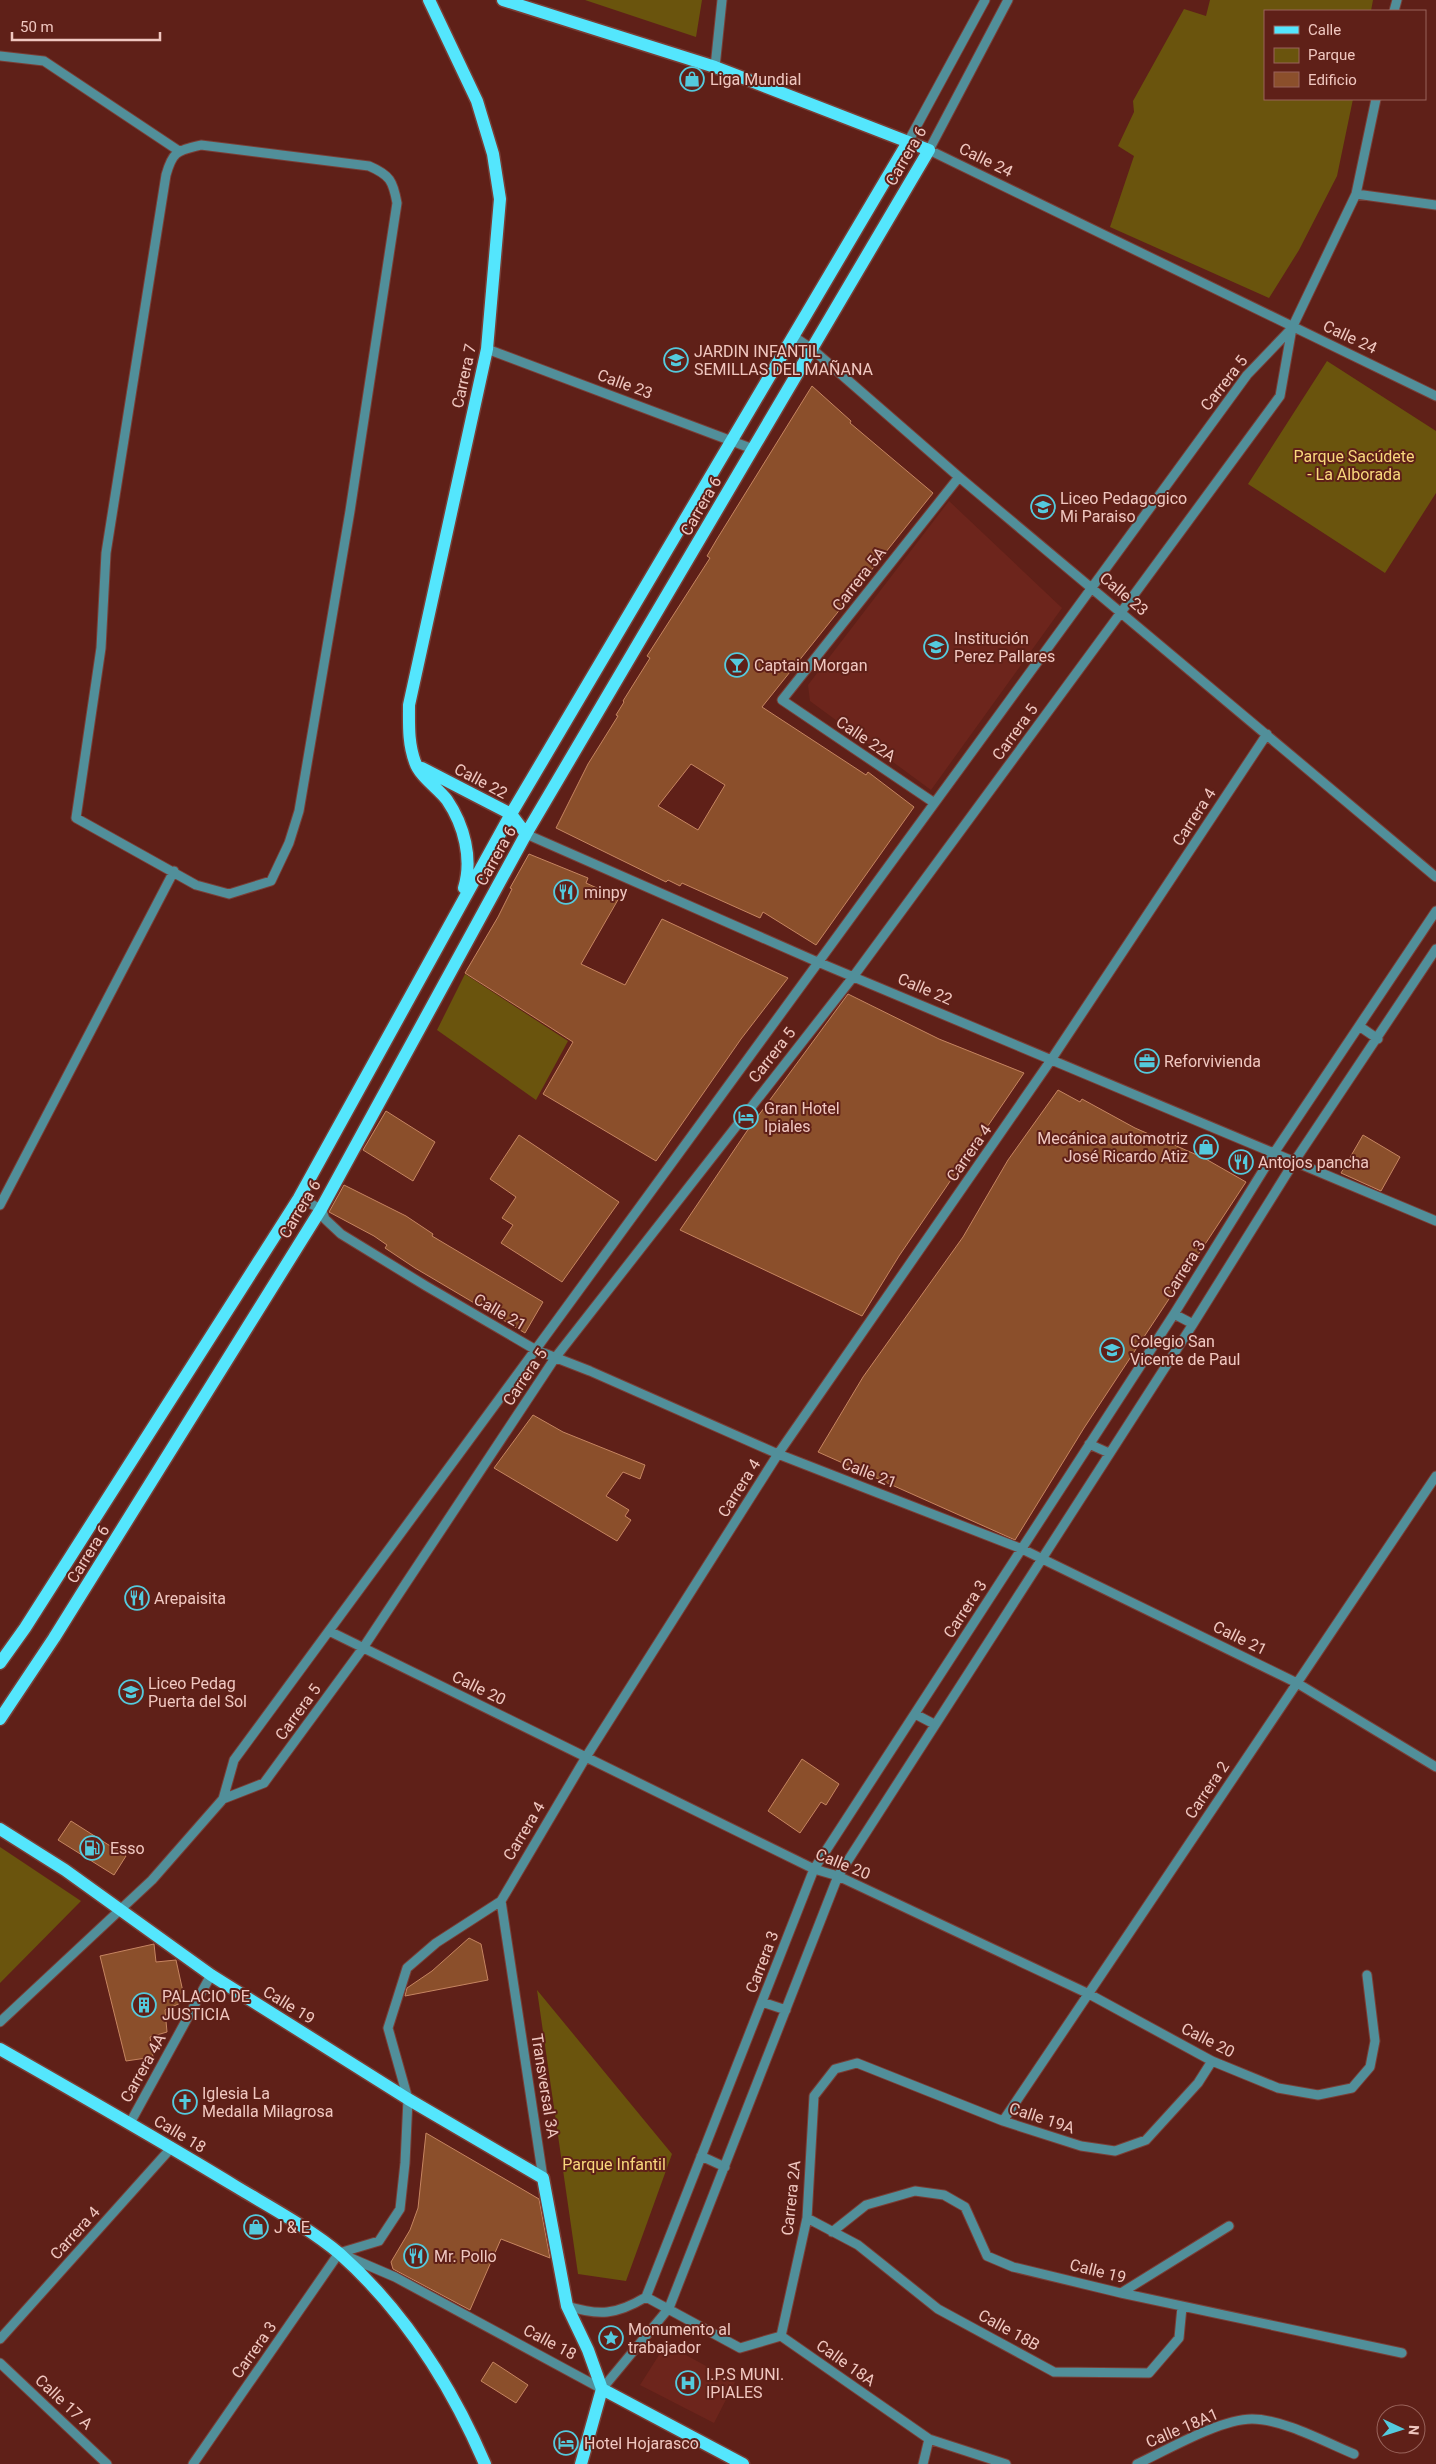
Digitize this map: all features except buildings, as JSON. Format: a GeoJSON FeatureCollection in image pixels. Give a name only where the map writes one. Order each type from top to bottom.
{"type":"FeatureCollection","features":[{"type":"Feature","properties":{"kind":"main road","name":"Carrera 7"},"geometry":{"type":"LineString","coordinates":[[416,764],[408,738],[409,705],[487,348],[500,198],[493,154],[477,100],[429,0]]}},
{"type":"Feature","properties":{"kind":"main road","name":"Calle 24"},"geometry":{"type":"LineString","coordinates":[[503,0],[715,67],[929,150]]}},
{"type":"Feature","properties":{"kind":"main road","name":"Carrera 6"},"geometry":{"type":"LineString","coordinates":[[0,1663],[25,1628],[299,1198],[511,814],[908,142]]}},
{"type":"Feature","properties":{"kind":"main road","name":"Carrera 6"},"geometry":{"type":"LineString","coordinates":[[0,1719],[54,1638],[321,1209],[526,834],[929,150]]}},
{"type":"Feature","properties":{"kind":"main road","name":"Calle 22"},"geometry":{"type":"LineString","coordinates":[[416,764],[511,814],[526,834]]}},
{"type":"Feature","properties":{"kind":"main road"},"geometry":{"type":"LineString","coordinates":[[416,764],[447,801],[461,830],[467,850],[469,871],[456,914]]}},
{"type":"Feature","properties":{"kind":"main road","name":"Calle 19"},"geometry":{"type":"LineString","coordinates":[[0,1829],[65,1870],[211,1975],[408,2099],[543,2178]]}},
{"type":"Feature","properties":{"kind":"main road","name":"Calle 18"},"geometry":{"type":"LineString","coordinates":[[0,2049],[172,2147],[339,2253],[392,2307],[429,2356],[466,2419],[485,2464]]}},
{"type":"Feature","properties":{"kind":"main road","name":"Transversal 3A"},"geometry":{"type":"LineString","coordinates":[[543,2178],[567,2306],[588,2350],[602,2389]]}},
{"type":"Feature","properties":{"kind":"main road"},"geometry":{"type":"LineString","coordinates":[[581,2464],[602,2389]]}},
{"type":"Feature","properties":{"kind":"main road","name":"Calle 18"},"geometry":{"type":"LineString","coordinates":[[602,2389],[742,2464]]}},
{"type":"Feature","properties":{"kind":"street"},"geometry":{"type":"LineString","coordinates":[[715,67],[722,0]]}},
{"type":"Feature","properties":{"kind":"street","name":"Carrera 6"},"geometry":{"type":"LineString","coordinates":[[908,142],[985,0]]}},
{"type":"Feature","properties":{"kind":"street","name":"Carrera 6"},"geometry":{"type":"LineString","coordinates":[[929,150],[1008,0]]}},
{"type":"Feature","properties":{"kind":"street"},"geometry":{"type":"LineString","coordinates":[[0,56],[44,61],[178,151]]}},
{"type":"Feature","properties":{"kind":"street","name":"Carrera 5"},"geometry":{"type":"LineString","coordinates":[[223,1799],[264,1783],[363,1648],[556,1358],[853,976],[1280,396],[1292,328],[1356,194],[1376,100]]}},
{"type":"Feature","properties":{"kind":"street"},"geometry":{"type":"LineString","coordinates":[[201,145],[369,166],[384,173],[394,185],[397,203],[350,511],[299,811],[289,843],[271,881],[229,894],[196,885],[76,818],[101,648],[106,553],[166,174],[171,156],[178,151],[201,145]]}},
{"type":"Feature","properties":{"kind":"street","name":"Calle 24"},"geometry":{"type":"LineString","coordinates":[[929,150],[1292,328],[1436,396]]}},
{"type":"Feature","properties":{"kind":"street"},"geometry":{"type":"LineString","coordinates":[[1356,194],[1436,205]]}},
{"type":"Feature","properties":{"kind":"street","name":"Carrera 5"},"geometry":{"type":"LineString","coordinates":[[0,2022],[152,1880],[223,1799],[234,1760],[536,1350],[933,802],[1247,375],[1292,328]]}},
{"type":"Feature","properties":{"kind":"street","name":"Calle 23"},"geometry":{"type":"LineString","coordinates":[[793,336],[812,349],[958,477],[1122,612],[1436,877]]}},
{"type":"Feature","properties":{"kind":"street","name":"Calle 23"},"geometry":{"type":"LineString","coordinates":[[487,348],[753,449]]}},
{"type":"Feature","properties":{"kind":"street","name":"Carrera 5A"},"geometry":{"type":"LineString","coordinates":[[782,700],[958,477]]}},
{"type":"Feature","properties":{"kind":"street","name":"Calle 22A"},"geometry":{"type":"LineString","coordinates":[[782,700],[933,802]]}},
{"type":"Feature","properties":{"kind":"street","name":"Carrera 4"},"geometry":{"type":"LineString","coordinates":[[339,2253],[380,2241],[400,2209],[405,2162],[408,2099],[388,2028],[407,1968],[436,1943],[501,1901],[586,1757],[778,1454],[1051,1060],[1267,734]]}},
{"type":"Feature","properties":{"kind":"street","name":"Calle 22"},"geometry":{"type":"LineString","coordinates":[[526,834],[817,962],[1436,1221]]}},
{"type":"Feature","properties":{"kind":"street"},"geometry":{"type":"LineString","coordinates":[[0,1206],[174,871]]}},
{"type":"Feature","properties":{"kind":"street","name":"Carrera 3"},"geometry":{"type":"LineString","coordinates":[[646,2296],[814,1869],[1174,1314],[1274,1153],[1436,911]]}},
{"type":"Feature","properties":{"kind":"street"},"geometry":{"type":"LineString","coordinates":[[602,2389],[670,2308],[838,1876],[1193,1324],[1294,1162],[1378,1039],[1436,949]]}},
{"type":"Feature","properties":{"kind":"street"},"geometry":{"type":"LineString","coordinates":[[1359,1026],[1378,1039]]}},
{"type":"Feature","properties":{"kind":"street","name":"Calle 21"},"geometry":{"type":"LineString","coordinates":[[299,1198],[321,1209],[325,1219],[341,1234],[536,1350],[778,1454],[1022,1549],[1298,1683],[1436,1767]]}},
{"type":"Feature","properties":{"kind":"street"},"geometry":{"type":"LineString","coordinates":[[1174,1314],[1193,1324]]}},
{"type":"Feature","properties":{"kind":"street"},"geometry":{"type":"LineString","coordinates":[[1089,1444],[1110,1453]]}},
{"type":"Feature","properties":{"kind":"street","name":"Carrera 2"},"geometry":{"type":"LineString","coordinates":[[1003,2122],[1436,1476]]}},
{"type":"Feature","properties":{"kind":"street","name":"Calle 20"},"geometry":{"type":"LineString","coordinates":[[329,1631],[814,1869],[838,1876],[1089,1994],[1212,2061],[1278,2088],[1318,2095],[1352,2088],[1370,2067],[1375,2041],[1367,1975]]}},
{"type":"Feature","properties":{"kind":"street"},"geometry":{"type":"LineString","coordinates":[[915,1714],[934,1724]]}},
{"type":"Feature","properties":{"kind":"street","name":"Transversal 3A"},"geometry":{"type":"LineString","coordinates":[[501,1901],[543,2178]]}},
{"type":"Feature","properties":{"kind":"street","name":"Carrera 4A"},"geometry":{"type":"LineString","coordinates":[[130,2123],[211,1975]]}},
{"type":"Feature","properties":{"kind":"street"},"geometry":{"type":"LineString","coordinates":[[762,2002],[786,2010]]}},
{"type":"Feature","properties":{"kind":"street","name":"Calle 19A"},"geometry":{"type":"LineString","coordinates":[[835,2069],[858,2063],[1003,2122],[1081,2146],[1115,2151],[1146,2140],[1198,2083],[1212,2061]]}},
{"type":"Feature","properties":{"kind":"street","name":"Carrera 2A"},"geometry":{"type":"LineString","coordinates":[[781,2336],[807,2218],[814,2096],[835,2069]]}},
{"type":"Feature","properties":{"kind":"street","name":"Carrera 4"},"geometry":{"type":"LineString","coordinates":[[0,2338],[172,2147]]}},
{"type":"Feature","properties":{"kind":"street"},"geometry":{"type":"LineString","coordinates":[[701,2156],[724,2167]]}},
{"type":"Feature","properties":{"kind":"street","name":"Calle 19"},"geometry":{"type":"LineString","coordinates":[[832,2232],[866,2205],[914,2190],[944,2195],[965,2207],[987,2256],[1014,2267],[1121,2294],[1402,2353]]}},
{"type":"Feature","properties":{"kind":"street","name":"Calle 18B"},"geometry":{"type":"LineString","coordinates":[[807,2218],[858,2245],[938,2309],[1054,2372],[1149,2373],[1179,2338],[1182,2307]]}},
{"type":"Feature","properties":{"kind":"street"},"geometry":{"type":"LineString","coordinates":[[1121,2294],[1229,2226]]}},
{"type":"Feature","properties":{"kind":"street","name":"Carrera 3"},"geometry":{"type":"LineString","coordinates":[[193,2464],[339,2253]]}},
{"type":"Feature","properties":{"kind":"street","name":"Calle 18"},"geometry":{"type":"LineString","coordinates":[[339,2253],[395,2277],[602,2389]]}},
{"type":"Feature","properties":{"kind":"street"},"geometry":{"type":"LineString","coordinates":[[567,2306],[587,2312],[608,2313],[628,2308],[646,2296],[740,2348],[781,2336]]}},
{"type":"Feature","properties":{"kind":"street","name":"Calle 18A"},"geometry":{"type":"LineString","coordinates":[[781,2336],[929,2439],[1006,2464]]}},
{"type":"Feature","properties":{"kind":"street","name":"Calle 17 A"},"geometry":{"type":"LineString","coordinates":[[0,2363],[107,2464]]}},
{"type":"Feature","properties":{"kind":"street","name":"Calle 18A1"},"geometry":{"type":"LineString","coordinates":[[1137,2464],[1223,2425],[1252,2419],[1283,2425],[1354,2454]]}},
{"type":"Feature","properties":{"kind":"street"},"geometry":{"type":"LineString","coordinates":[[923,2464],[929,2439]]}},
{"type":"Feature","properties":{"kind":"shaded area","name":"Institución Perez Pallares"},"geometry":{"type":"Polygon","coordinates":[[[949,501],[1062,608],[931,790],[810,701],[808,685],[949,501]]]}},
{"type":"Feature","properties":{"kind":"shaded area","name":"I.P.S MUNI. IPIALES"},"geometry":{"type":"Polygon","coordinates":[[[666,2344],[735,2382],[714,2423],[640,2385],[666,2344]]]}},
{"type":"Feature","properties":{"kind":"green space"},"geometry":{"type":"Polygon","coordinates":[[[585,0],[702,0],[696,37],[585,0]]]}},
{"type":"Feature","properties":{"kind":"green space"},"geometry":{"type":"Polygon","coordinates":[[[1210,0],[1373,0],[1371,10],[1264,10],[1264,100],[1353,100],[1337,176],[1299,250],[1269,298],[1110,227],[1134,156],[1118,146],[1134,112],[1133,101],[1184,9],[1206,16],[1210,0]]]}},
{"type":"Feature","properties":{"kind":"green space","name":"Parque Sacúdete - La Alborada"},"geometry":{"type":"Polygon","coordinates":[[[1327,361],[1436,431],[1436,493],[1385,573],[1248,484],[1327,361]]]}},
{"type":"Feature","properties":{"kind":"green space"},"geometry":{"type":"Polygon","coordinates":[[[465,974],[568,1041],[536,1100],[437,1030],[465,974]]]}},
{"type":"Feature","properties":{"kind":"green space"},"geometry":{"type":"Polygon","coordinates":[[[0,1847],[81,1901],[0,1983],[0,1847]]]}},
{"type":"Feature","properties":{"kind":"green space","name":"Parque Infantil"},"geometry":{"type":"Polygon","coordinates":[[[537,1990],[672,2154],[626,2281],[578,2274],[537,1990]]]}},
{"type":"Feature","properties":{"kind":"place","name":"Liga Mundial"},"geometry":{"type":"Point","coordinates":[692,79]}},
{"type":"Feature","properties":{"kind":"place","name":"JARDIN INFANTIL SEMILLAS DEL MAÑANA"},"geometry":{"type":"Point","coordinates":[676,360]}},
{"type":"Feature","properties":{"kind":"place","name":"Liceo Pedagogico Mi Paraiso"},"geometry":{"type":"Point","coordinates":[1043,507]}},
{"type":"Feature","properties":{"kind":"place","name":"Institución Perez Pallares"},"geometry":{"type":"Point","coordinates":[936,647]}},
{"type":"Feature","properties":{"kind":"place","name":"Captain Morgan"},"geometry":{"type":"Point","coordinates":[737,665]}},
{"type":"Feature","properties":{"kind":"place","name":"minpy"},"geometry":{"type":"Point","coordinates":[566,892]}},
{"type":"Feature","properties":{"kind":"place","name":"Reforvivienda"},"geometry":{"type":"Point","coordinates":[1147,1061]}},
{"type":"Feature","properties":{"kind":"place","name":"Gran Hotel Ipiales"},"geometry":{"type":"Point","coordinates":[746,1117]}},
{"type":"Feature","properties":{"kind":"place","name":"Mecánica automotriz José Ricardo Atiz"},"geometry":{"type":"Point","coordinates":[1206,1147]}},
{"type":"Feature","properties":{"kind":"place","name":"Antojos pancha"},"geometry":{"type":"Point","coordinates":[1241,1162]}},
{"type":"Feature","properties":{"kind":"place","name":"Colegio San Vicente de Paul"},"geometry":{"type":"Point","coordinates":[1112,1350]}},
{"type":"Feature","properties":{"kind":"place","name":"Arepaisita"},"geometry":{"type":"Point","coordinates":[137,1598]}},
{"type":"Feature","properties":{"kind":"place","name":"Liceo Pedag Puerta del Sol"},"geometry":{"type":"Point","coordinates":[131,1692]}},
{"type":"Feature","properties":{"kind":"place","name":"Esso"},"geometry":{"type":"Point","coordinates":[92,1848]}},
{"type":"Feature","properties":{"kind":"place","name":"PALACIO DE JUSTICIA"},"geometry":{"type":"Point","coordinates":[144,2005]}},
{"type":"Feature","properties":{"kind":"place","name":"Iglesia La Medalla Milagrosa"},"geometry":{"type":"Point","coordinates":[185,2102]}},
{"type":"Feature","properties":{"kind":"place","name":"J & E"},"geometry":{"type":"Point","coordinates":[256,2227]}},
{"type":"Feature","properties":{"kind":"place","name":"Mr. Pollo"},"geometry":{"type":"Point","coordinates":[416,2256]}},
{"type":"Feature","properties":{"kind":"place","name":"Monumento al trabajador"},"geometry":{"type":"Point","coordinates":[611,2338]}},
{"type":"Feature","properties":{"kind":"place","name":"I.P.S MUNI. IPIALES"},"geometry":{"type":"Point","coordinates":[688,2383]}},
{"type":"Feature","properties":{"kind":"place","name":"Hotel Hojarasco"},"geometry":{"type":"Point","coordinates":[566,2443]}}]}
